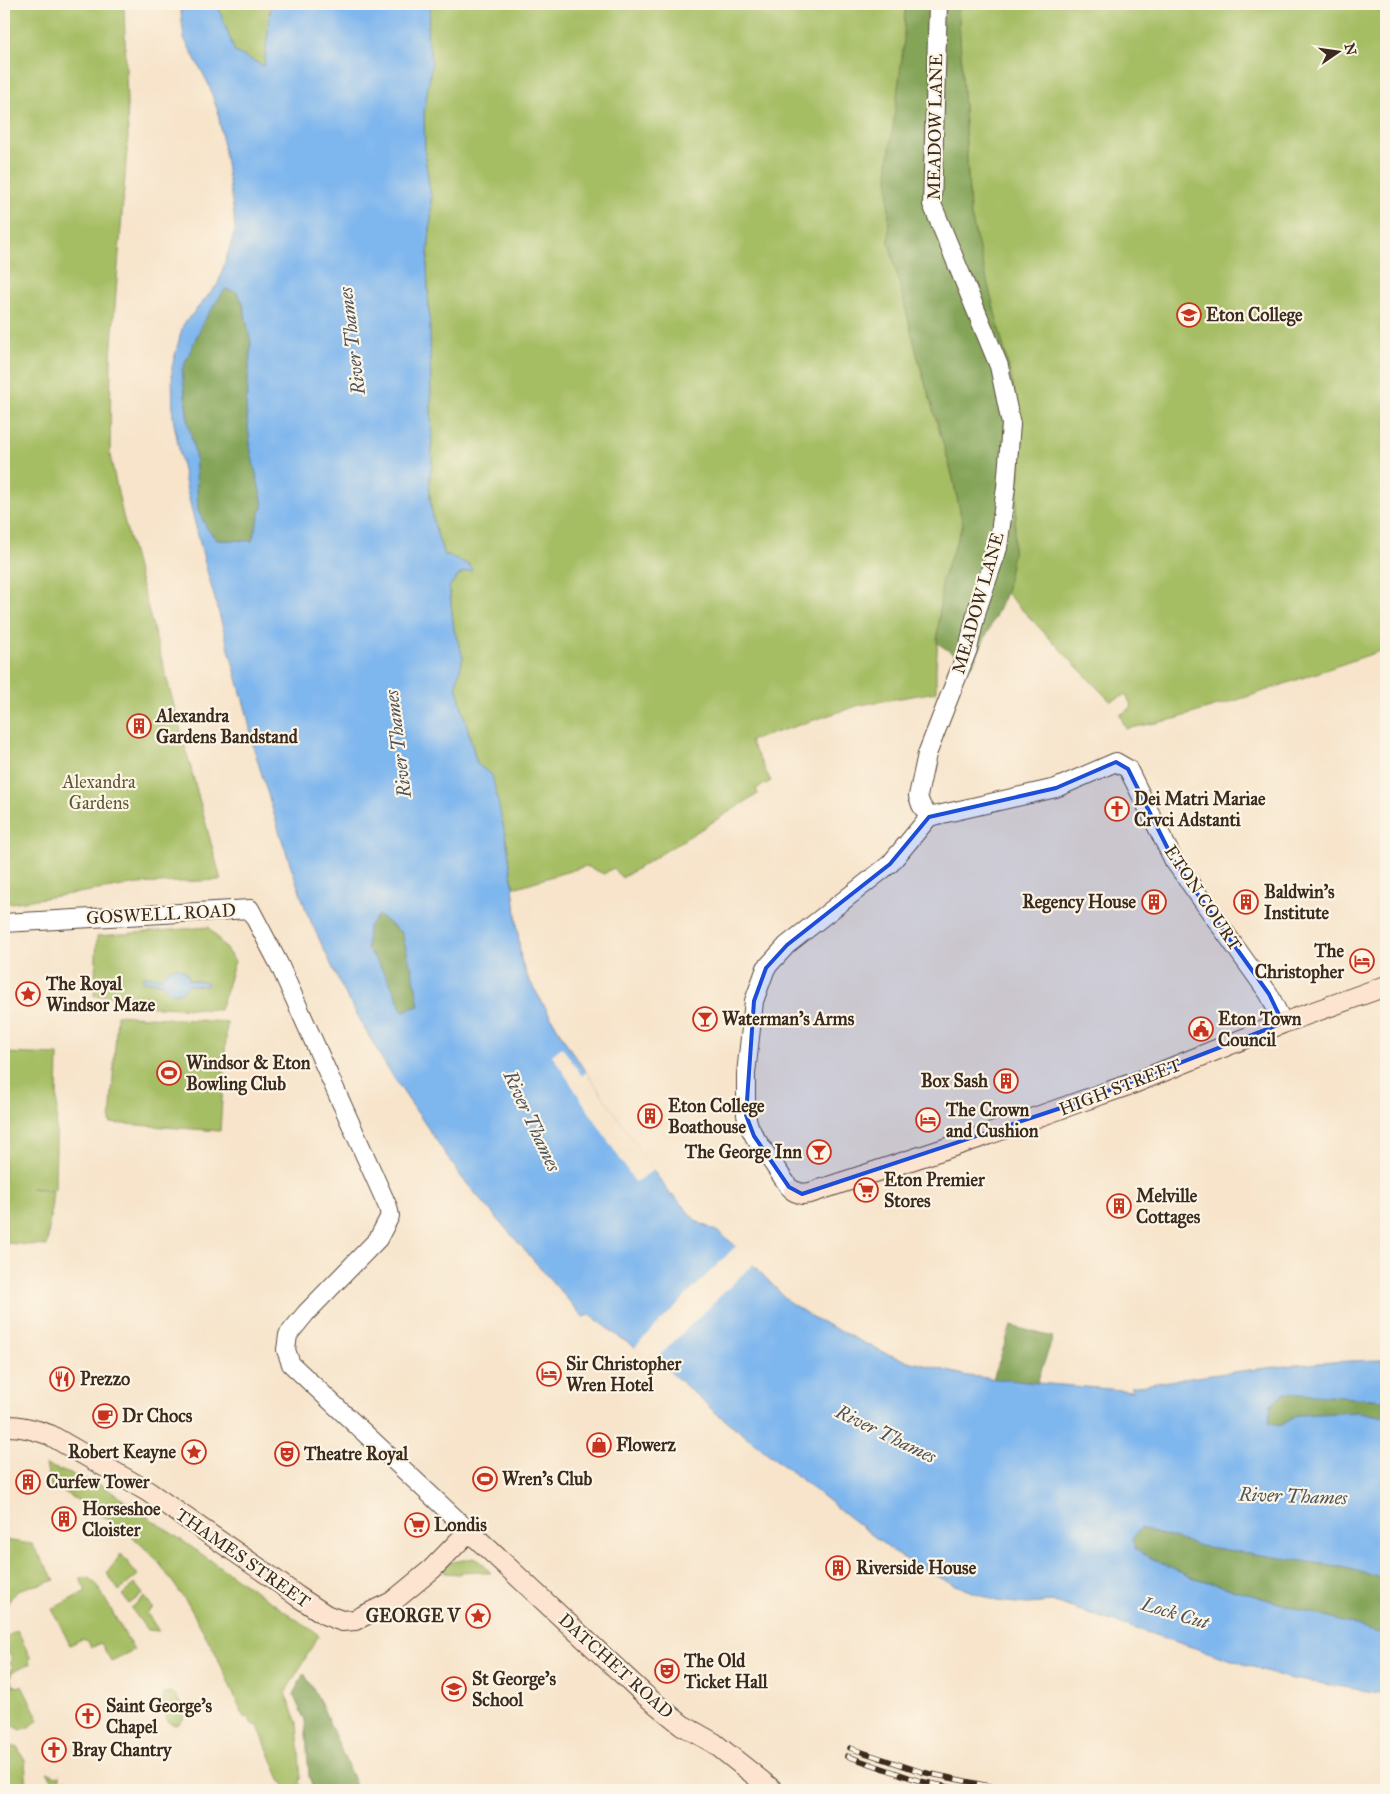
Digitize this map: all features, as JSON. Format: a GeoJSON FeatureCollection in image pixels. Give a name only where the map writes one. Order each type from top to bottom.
{"type":"FeatureCollection","features":[{"type":"Feature","properties":{"kind":"main road","name":"HIGH STREET"},"geometry":{"type":"LineString","coordinates":[[794,1192],[810,1193],[982,1137],[1134,1083],[1283,1023],[1386,986]]}},
{"type":"Feature","properties":{"kind":"main road","name":"THAMES STREET"},"geometry":{"type":"LineString","coordinates":[[4,1426],[35,1429],[50,1435],[147,1492],[297,1596],[326,1615],[342,1621],[355,1620],[392,1602],[432,1569],[468,1531]]}},
{"type":"Feature","properties":{"kind":"main road","name":"DATCHET ROAD"},"geometry":{"type":"LineString","coordinates":[[468,1531],[646,1696],[682,1725],[714,1743],[773,1790]]}},
{"type":"Feature","properties":{"kind":"street","name":"MEADOW LANE"},"geometry":{"type":"LineString","coordinates":[[929,817],[921,805],[918,796],[927,754],[968,649],[977,610],[998,548],[1006,487],[1010,424],[999,366],[932,204],[938,4]]}},
{"type":"Feature","properties":{"kind":"street","name":"ETON COURT"},"geometry":{"type":"LineString","coordinates":[[929,817],[1056,788],[1116,762],[1128,768],[1174,861],[1268,994],[1283,1023]]}},
{"type":"Feature","properties":{"kind":"street"},"geometry":{"type":"LineString","coordinates":[[794,1192],[759,1143],[749,1126],[746,1114],[746,1074],[754,1001],[766,968],[787,945],[890,864],[929,817]]}},
{"type":"Feature","properties":{"kind":"street","name":"GOSWELL ROAD"},"geometry":{"type":"LineString","coordinates":[[4,923],[250,909],[279,964],[388,1207],[390,1216],[378,1239],[306,1313],[288,1335],[286,1350],[291,1364],[468,1531]]}},
{"type":"Feature","properties":{"kind":"highlighted area"},"geometry":{"type":"Polygon","coordinates":[[[1116,762],[1128,769],[1174,861],[1269,994],[1283,1023],[1079,1102],[802,1194],[789,1187],[754,1136],[746,1115],[754,1001],[766,968],[787,945],[890,864],[929,817],[1056,788],[1116,762]]]}},
{"type":"Feature","properties":{"kind":"green space","name":"Alexandra Gardens"},"geometry":{"type":"Polygon","coordinates":[[[4,4],[124,4],[128,137],[111,357],[110,455],[123,516],[221,880],[138,884],[4,904],[4,4]]]}},
{"type":"Feature","properties":{"kind":"green space"},"geometry":{"type":"Polygon","coordinates":[[[217,4],[271,4],[264,67],[235,52],[217,4]]]}},
{"type":"Feature","properties":{"kind":"green space"},"geometry":{"type":"Polygon","coordinates":[[[431,4],[905,4],[904,42],[889,242],[919,362],[951,470],[963,524],[942,580],[936,692],[860,705],[750,741],[771,781],[756,789],[758,794],[622,878],[613,868],[604,874],[586,866],[517,887],[513,886],[507,843],[477,764],[456,685],[463,657],[454,630],[449,587],[461,574],[471,571],[470,565],[445,555],[437,535],[430,499],[432,466],[427,268],[431,197],[425,158],[424,113],[427,93],[427,35],[431,4]]]}},
{"type":"Feature","properties":{"kind":"green space"},"geometry":{"type":"Polygon","coordinates":[[[905,4],[958,4],[970,212],[1023,426],[1013,552],[1006,593],[972,666],[937,643],[942,580],[963,524],[951,470],[919,362],[889,242],[888,164],[904,42],[905,4]]]}},
{"type":"Feature","properties":{"kind":"green space","name":"Eton College"},"geometry":{"type":"Polygon","coordinates":[[[958,4],[1386,4],[1386,649],[1250,696],[1175,719],[1126,729],[1120,715],[1132,707],[1126,695],[1110,701],[1006,593],[1013,552],[1023,426],[970,212],[958,4]]]}},
{"type":"Feature","properties":{"kind":"green space"},"geometry":{"type":"Polygon","coordinates":[[[225,289],[237,292],[243,304],[251,343],[246,408],[251,452],[263,504],[252,541],[217,540],[208,530],[198,511],[195,454],[188,422],[182,370],[203,322],[225,289]]]}},
{"type":"Feature","properties":{"kind":"green space"},"geometry":{"type":"Polygon","coordinates":[[[378,915],[402,933],[415,982],[419,1006],[402,1011],[388,979],[379,964],[367,950],[368,928],[378,915]]]}},
{"type":"Feature","properties":{"kind":"green space"},"geometry":{"type":"Polygon","coordinates":[[[209,927],[235,961],[220,1010],[115,1005],[113,996],[94,996],[97,936],[209,927]]]}},
{"type":"Feature","properties":{"kind":"green space","name":"Windsor & Eton Bowling Club"},"geometry":{"type":"Polygon","coordinates":[[[117,1015],[227,1022],[220,1131],[110,1123],[117,1015]]]}},
{"type":"Feature","properties":{"kind":"green space"},"geometry":{"type":"Polygon","coordinates":[[[4,1053],[58,1055],[55,1189],[30,1188],[53,1191],[47,1246],[4,1243],[4,1053]]]}},
{"type":"Feature","properties":{"kind":"green space"},"geometry":{"type":"Polygon","coordinates":[[[1011,1326],[1053,1337],[1037,1383],[993,1379],[1011,1326]]]}},
{"type":"Feature","properties":{"kind":"green space"},"geometry":{"type":"Polygon","coordinates":[[[1285,1393],[1386,1400],[1386,1417],[1358,1412],[1298,1415],[1279,1426],[1269,1423],[1271,1405],[1285,1393]]]}},
{"type":"Feature","properties":{"kind":"green space"},"geometry":{"type":"Polygon","coordinates":[[[46,1465],[103,1486],[319,1635],[285,1693],[297,1723],[301,1780],[299,1781],[303,1790],[287,1790],[283,1782],[281,1782],[258,1726],[252,1724],[248,1717],[244,1718],[216,1654],[188,1604],[157,1560],[132,1536],[109,1520],[63,1491],[49,1486],[46,1465]]]}},
{"type":"Feature","properties":{"kind":"green space"},"geometry":{"type":"Polygon","coordinates":[[[1140,1528],[1200,1546],[1343,1567],[1386,1579],[1386,1635],[1191,1577],[1170,1568],[1136,1550],[1132,1540],[1140,1528]]]}},
{"type":"Feature","properties":{"kind":"green space"},"geometry":{"type":"Polygon","coordinates":[[[4,1540],[32,1544],[55,1580],[20,1590],[9,1601],[4,1610],[4,1540]]]}},
{"type":"Feature","properties":{"kind":"green space"},"geometry":{"type":"Polygon","coordinates":[[[121,1554],[138,1575],[119,1591],[107,1573],[121,1554]]]}},
{"type":"Feature","properties":{"kind":"green space"},"geometry":{"type":"Polygon","coordinates":[[[474,1558],[480,1561],[491,1573],[481,1573],[479,1571],[460,1572],[460,1574],[445,1573],[443,1567],[452,1562],[474,1558]]]}},
{"type":"Feature","properties":{"kind":"green space"},"geometry":{"type":"Polygon","coordinates":[[[89,1578],[97,1585],[134,1650],[111,1661],[101,1643],[91,1648],[88,1641],[82,1639],[70,1645],[52,1609],[86,1591],[80,1579],[89,1578]]]}},
{"type":"Feature","properties":{"kind":"green space"},"geometry":{"type":"Polygon","coordinates":[[[135,1584],[143,1594],[129,1604],[122,1595],[135,1584]]]}},
{"type":"Feature","properties":{"kind":"green space"},"geometry":{"type":"Polygon","coordinates":[[[145,1597],[153,1608],[147,1613],[159,1631],[147,1630],[131,1608],[145,1597]]]}},
{"type":"Feature","properties":{"kind":"green space"},"geometry":{"type":"Polygon","coordinates":[[[17,1630],[31,1659],[29,1661],[30,1664],[12,1672],[10,1679],[13,1685],[22,1686],[39,1720],[20,1730],[9,1720],[4,1708],[4,1679],[9,1677],[6,1672],[13,1667],[10,1663],[12,1659],[4,1645],[4,1639],[17,1630]]]}},
{"type":"Feature","properties":{"kind":"green space"},"geometry":{"type":"Polygon","coordinates":[[[304,1673],[321,1703],[358,1790],[314,1790],[309,1777],[305,1721],[293,1694],[304,1673]]]}},
{"type":"Feature","properties":{"kind":"green space"},"geometry":{"type":"Polygon","coordinates":[[[171,1692],[181,1703],[184,1710],[185,1717],[176,1725],[169,1723],[164,1712],[164,1693],[171,1692]]]}},
{"type":"Feature","properties":{"kind":"green space"},"geometry":{"type":"Polygon","coordinates":[[[4,1747],[18,1748],[25,1760],[27,1790],[4,1790],[4,1747]]]}},
{"type":"Feature","properties":{"kind":"green space"},"geometry":{"type":"Polygon","coordinates":[[[47,1772],[56,1776],[60,1775],[61,1782],[67,1779],[72,1790],[59,1790],[47,1772]]]}},
{"type":"Feature","properties":{"kind":"water"},"geometry":{"type":"Polygon","coordinates":[[[180,4],[217,4],[235,52],[264,66],[271,4],[431,4],[427,35],[432,62],[424,113],[425,158],[431,197],[427,268],[432,466],[430,499],[437,535],[445,555],[470,565],[472,571],[461,574],[449,587],[454,630],[463,657],[456,685],[477,764],[492,775],[507,843],[521,960],[528,978],[568,1046],[671,1196],[673,1195],[696,1221],[718,1232],[731,1242],[789,1302],[812,1317],[882,1352],[908,1361],[968,1376],[1134,1391],[1130,1387],[1258,1369],[1386,1360],[1386,1400],[1285,1393],[1271,1405],[1269,1422],[1279,1426],[1298,1415],[1358,1412],[1386,1417],[1386,1579],[1343,1567],[1200,1546],[1140,1528],[1132,1540],[1136,1550],[1191,1577],[1386,1635],[1386,1694],[1287,1678],[1054,1602],[1027,1604],[997,1601],[930,1573],[895,1553],[715,1412],[657,1360],[620,1338],[591,1315],[583,1317],[462,1178],[389,1071],[344,992],[307,913],[254,749],[247,714],[187,491],[173,418],[172,367],[183,325],[218,284],[235,231],[218,112],[208,83],[184,38],[180,4]],[[225,289],[203,322],[182,370],[188,422],[195,454],[198,511],[208,530],[217,540],[252,541],[263,504],[251,452],[246,408],[251,343],[243,303],[237,292],[225,289]],[[378,915],[368,928],[367,949],[387,978],[402,1011],[419,1006],[415,982],[402,933],[378,915]]]}},
{"type":"Feature","properties":{"kind":"water"},"geometry":{"type":"Polygon","coordinates":[[[176,967],[185,971],[189,980],[207,982],[207,986],[188,985],[182,992],[171,993],[162,983],[143,981],[143,976],[162,978],[167,970],[176,967]]]}},
{"type":"Feature","properties":{"kind":"pier"},"geometry":{"type":"Polygon","coordinates":[[[562,1047],[582,1076],[586,1072],[654,1170],[635,1182],[552,1055],[562,1047]]]}},
{"type":"Feature","properties":{"kind":"pier"},"geometry":{"type":"Polygon","coordinates":[[[737,1245],[755,1262],[654,1361],[640,1353],[635,1347],[737,1245]]]}},
{"type":"Feature","properties":{"kind":"railway"},"geometry":{"type":"LineString","coordinates":[[850,1748],[922,1772],[1008,1790]]}},
{"type":"Feature","properties":{"kind":"railway"},"geometry":{"type":"LineString","coordinates":[[847,1756],[920,1781],[962,1790]]}},
{"type":"Feature","properties":{"kind":"place","name":"Eton College"},"geometry":{"type":"Point","coordinates":[1189,315]}},
{"type":"Feature","properties":{"kind":"place","name":"Alexandra Gardens Bandstand"},"geometry":{"type":"Point","coordinates":[139,726]}},
{"type":"Feature","properties":{"kind":"place","name":"Dei Matri Mariae Crvci Adstanti"},"geometry":{"type":"Point","coordinates":[1117,809]}},
{"type":"Feature","properties":{"kind":"place","name":"Regency House"},"geometry":{"type":"Point","coordinates":[1154,902]}},
{"type":"Feature","properties":{"kind":"place","name":"Baldwin's Institute"},"geometry":{"type":"Point","coordinates":[1246,902]}},
{"type":"Feature","properties":{"kind":"place","name":"The Christopher"},"geometry":{"type":"Point","coordinates":[1362,961]}},
{"type":"Feature","properties":{"kind":"place","name":"The Royal Windsor Maze"},"geometry":{"type":"Point","coordinates":[28,994]}},
{"type":"Feature","properties":{"kind":"place","name":"Waterman's Arms"},"geometry":{"type":"Point","coordinates":[705,1019]}},
{"type":"Feature","properties":{"kind":"place","name":"Eton Town Council"},"geometry":{"type":"Point","coordinates":[1201,1029]}},
{"type":"Feature","properties":{"kind":"place","name":"Windsor & Eton Bowling Club"},"geometry":{"type":"Point","coordinates":[169,1073]}},
{"type":"Feature","properties":{"kind":"place","name":"Box Sash"},"geometry":{"type":"Point","coordinates":[1006,1081]}},
{"type":"Feature","properties":{"kind":"place","name":"Eton College Boathouse"},"geometry":{"type":"Point","coordinates":[650,1116]}},
{"type":"Feature","properties":{"kind":"place","name":"The Crown and Cushion"},"geometry":{"type":"Point","coordinates":[928,1120]}},
{"type":"Feature","properties":{"kind":"place","name":"The George Inn"},"geometry":{"type":"Point","coordinates":[819,1152]}},
{"type":"Feature","properties":{"kind":"place","name":"Eton Premier Stores"},"geometry":{"type":"Point","coordinates":[866,1190]}},
{"type":"Feature","properties":{"kind":"place","name":"Melville Cottages"},"geometry":{"type":"Point","coordinates":[1119,1206]}},
{"type":"Feature","properties":{"kind":"place","name":"Sir Christopher Wren Hotel"},"geometry":{"type":"Point","coordinates":[549,1374]}},
{"type":"Feature","properties":{"kind":"place","name":"Prezzo"},"geometry":{"type":"Point","coordinates":[62,1379]}},
{"type":"Feature","properties":{"kind":"place","name":"Dr Chocs"},"geometry":{"type":"Point","coordinates":[105,1416]}},
{"type":"Feature","properties":{"kind":"place","name":"Flowerz"},"geometry":{"type":"Point","coordinates":[599,1445]}},
{"type":"Feature","properties":{"kind":"place","name":"Robert Keayne"},"geometry":{"type":"Point","coordinates":[194,1452]}},
{"type":"Feature","properties":{"kind":"place","name":"Theatre Royal"},"geometry":{"type":"Point","coordinates":[287,1454]}},
{"type":"Feature","properties":{"kind":"place","name":"Wren's Club"},"geometry":{"type":"Point","coordinates":[485,1479]}},
{"type":"Feature","properties":{"kind":"place","name":"Curfew Tower"},"geometry":{"type":"Point","coordinates":[28,1482]}},
{"type":"Feature","properties":{"kind":"place","name":"Horseshoe Cloister"},"geometry":{"type":"Point","coordinates":[64,1519]}},
{"type":"Feature","properties":{"kind":"place","name":"Londis"},"geometry":{"type":"Point","coordinates":[417,1525]}},
{"type":"Feature","properties":{"kind":"place","name":"Riverside House"},"geometry":{"type":"Point","coordinates":[838,1568]}},
{"type":"Feature","properties":{"kind":"place","name":"GEORGE V"},"geometry":{"type":"Point","coordinates":[478,1616]}},
{"type":"Feature","properties":{"kind":"place","name":"The Old Ticket Hall"},"geometry":{"type":"Point","coordinates":[667,1671]}},
{"type":"Feature","properties":{"kind":"place","name":"St George's School"},"geometry":{"type":"Point","coordinates":[454,1689]}},
{"type":"Feature","properties":{"kind":"place","name":"Saint George's Chapel"},"geometry":{"type":"Point","coordinates":[88,1716]}},
{"type":"Feature","properties":{"kind":"place","name":"Bray Chantry"},"geometry":{"type":"Point","coordinates":[54,1750]}},
{"type":"Feature","properties":{"kind":"water label","name":"River Thames"},"geometry":{"type":"Point","coordinates":[352,341]}},
{"type":"Feature","properties":{"kind":"water label","name":"River Thames"},"geometry":{"type":"Point","coordinates":[398,744]}},
{"type":"Feature","properties":{"kind":"water label","name":"River Thames"},"geometry":{"type":"Point","coordinates":[532,1121]}},
{"type":"Feature","properties":{"kind":"water label","name":"River Thames"},"geometry":{"type":"Point","coordinates":[886,1434]}},
{"type":"Feature","properties":{"kind":"water label","name":"River Thames"},"geometry":{"type":"Point","coordinates":[1293,1496]}},
{"type":"Feature","properties":{"kind":"water label","name":"Lock Cut"},"geometry":{"type":"Point","coordinates":[1175,1613]}}]}
